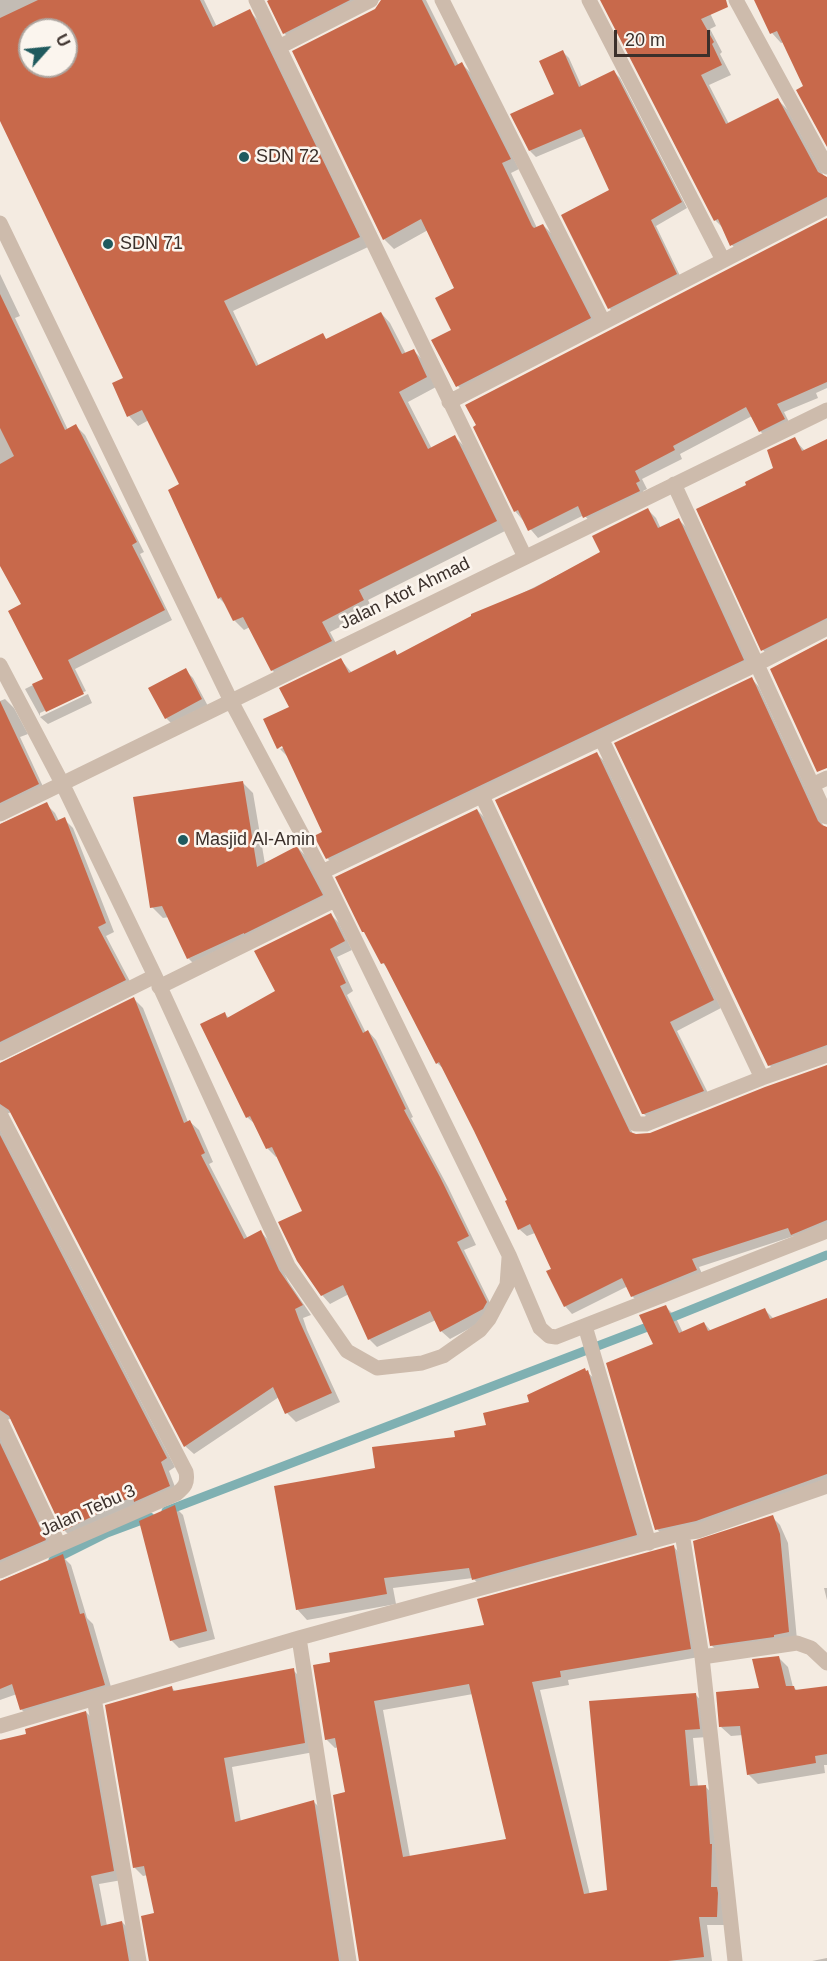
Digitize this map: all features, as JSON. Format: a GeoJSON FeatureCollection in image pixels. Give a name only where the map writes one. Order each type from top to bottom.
{"type":"FeatureCollection","features":[{"type":"Feature","properties":{"kind":"street"},"geometry":{"type":"LineString","coordinates":[[256,0],[525,557]]}},
{"type":"Feature","properties":{"kind":"street"},"geometry":{"type":"LineString","coordinates":[[279,47],[371,0]]}},
{"type":"Feature","properties":{"kind":"street"},"geometry":{"type":"LineString","coordinates":[[442,0],[603,321]]}},
{"type":"Feature","properties":{"kind":"street"},"geometry":{"type":"LineString","coordinates":[[589,0],[723,260]]}},
{"type":"Feature","properties":{"kind":"street"},"geometry":{"type":"LineString","coordinates":[[736,0],[827,167]]}},
{"type":"Feature","properties":{"kind":"street"},"geometry":{"type":"LineString","coordinates":[[450,402],[827,207]]}},
{"type":"Feature","properties":{"kind":"street"},"geometry":{"type":"LineString","coordinates":[[0,223],[231,701],[322,872],[509,1255],[540,1328],[549,1336],[556,1337],[827,1231]]}},
{"type":"Feature","properties":{"kind":"street","name":"Jalan Atot Ahmad"},"geometry":{"type":"LineString","coordinates":[[0,814],[827,410]]}},
{"type":"Feature","properties":{"kind":"street"},"geometry":{"type":"LineString","coordinates":[[674,484],[755,665],[827,817]]}},
{"type":"Feature","properties":{"kind":"street"},"geometry":{"type":"LineString","coordinates":[[322,872],[755,665],[827,628]]}},
{"type":"Feature","properties":{"kind":"street"},"geometry":{"type":"LineString","coordinates":[[0,665],[62,783],[157,981],[288,1266],[347,1352],[377,1368],[422,1363],[443,1356],[480,1330],[489,1319],[507,1286],[509,1255]]}},
{"type":"Feature","properties":{"kind":"street"},"geometry":{"type":"LineString","coordinates":[[602,738],[762,1078]]}},
{"type":"Feature","properties":{"kind":"street"},"geometry":{"type":"LineString","coordinates":[[812,785],[827,778]]}},
{"type":"Feature","properties":{"kind":"street"},"geometry":{"type":"LineString","coordinates":[[482,796],[636,1125],[646,1124],[827,1055]]}},
{"type":"Feature","properties":{"kind":"street"},"geometry":{"type":"LineString","coordinates":[[0,1053],[335,900]]}},
{"type":"Feature","properties":{"kind":"street","name":"Jalan Tebu 3"},"geometry":{"type":"LineString","coordinates":[[0,1114],[186,1472],[188,1481],[176,1494],[0,1571]]}},
{"type":"Feature","properties":{"kind":"street"},"geometry":{"type":"LineString","coordinates":[[585,1326],[648,1543]]}},
{"type":"Feature","properties":{"kind":"street"},"geometry":{"type":"LineString","coordinates":[[0,1420],[59,1545]]}},
{"type":"Feature","properties":{"kind":"street"},"geometry":{"type":"LineString","coordinates":[[0,1726],[299,1638],[682,1533],[698,1531],[827,1486]]}},
{"type":"Feature","properties":{"kind":"street"},"geometry":{"type":"LineString","coordinates":[[682,1533],[702,1657],[735,1961]]}},
{"type":"Feature","properties":{"kind":"street"},"geometry":{"type":"LineString","coordinates":[[299,1638],[350,1961]]}},
{"type":"Feature","properties":{"kind":"street"},"geometry":{"type":"LineString","coordinates":[[702,1657],[797,1643],[811,1648],[827,1663]]}},
{"type":"Feature","properties":{"kind":"street"},"geometry":{"type":"LineString","coordinates":[[94,1698],[139,1961]]}},
{"type":"Feature","properties":{"kind":"building"},"geometry":{"type":"Polygon","coordinates":[[[38,0],[200,0],[213,27],[250,9],[360,237],[224,301],[256,366],[323,333],[326,339],[381,312],[402,354],[414,349],[427,377],[399,392],[428,449],[455,435],[497,521],[359,590],[364,600],[322,622],[332,641],[271,671],[243,617],[233,621],[221,597],[218,599],[168,490],[179,484],[142,410],[127,417],[112,383],[123,378],[0,121],[0,18],[38,0]]]}},
{"type":"Feature","properties":{"kind":"building"},"geometry":{"type":"Polygon","coordinates":[[[350,0],[283,34],[267,1],[350,0]]]}},
{"type":"Feature","properties":{"kind":"building"},"geometry":{"type":"Polygon","coordinates":[[[381,0],[422,0],[455,66],[462,62],[511,159],[502,163],[532,226],[534,228],[543,224],[591,318],[456,387],[431,340],[451,330],[435,298],[454,288],[421,219],[383,240],[292,51],[375,9],[381,0]]]}},
{"type":"Feature","properties":{"kind":"building"},"geometry":{"type":"Polygon","coordinates":[[[600,0],[726,0],[728,7],[701,19],[714,42],[712,44],[722,65],[701,75],[726,124],[778,98],[818,172],[827,177],[827,197],[730,246],[718,219],[714,221],[600,0]]]}},
{"type":"Feature","properties":{"kind":"building"},"geometry":{"type":"Polygon","coordinates":[[[754,0],[827,0],[827,147],[796,90],[803,86],[777,31],[770,34],[754,0]]]}},
{"type":"Feature","properties":{"kind":"building"},"geometry":{"type":"Polygon","coordinates":[[[563,50],[579,87],[614,70],[682,202],[651,220],[677,274],[608,309],[561,215],[609,190],[581,129],[529,151],[510,114],[554,94],[539,61],[563,50]]]}},
{"type":"Feature","properties":{"kind":"building"},"geometry":{"type":"Polygon","coordinates":[[[827,218],[827,382],[777,404],[785,419],[759,432],[746,407],[673,446],[675,450],[635,471],[640,481],[636,483],[640,491],[583,518],[578,506],[528,531],[518,510],[514,512],[473,427],[476,425],[465,405],[827,218]]]}},
{"type":"Feature","properties":{"kind":"building"},"geometry":{"type":"Polygon","coordinates":[[[0,294],[65,430],[76,424],[137,542],[132,545],[165,610],[68,660],[84,694],[46,712],[32,684],[43,679],[8,611],[21,604],[0,566],[0,464],[14,456],[0,428],[0,294]]]}},
{"type":"Feature","properties":{"kind":"building"},"geometry":{"type":"Polygon","coordinates":[[[795,437],[802,451],[827,439],[827,618],[761,651],[696,509],[746,485],[745,482],[773,468],[767,450],[795,437]]]}},
{"type":"Feature","properties":{"kind":"building"},"geometry":{"type":"Polygon","coordinates":[[[648,508],[658,528],[679,518],[744,660],[326,859],[314,836],[322,832],[282,746],[277,749],[263,719],[289,707],[279,688],[341,658],[349,673],[395,650],[397,655],[471,614],[534,588],[600,552],[592,536],[648,508]]]}},
{"type":"Feature","properties":{"kind":"building"},"geometry":{"type":"Polygon","coordinates":[[[827,639],[827,768],[817,772],[770,669],[827,639]]]}},
{"type":"Feature","properties":{"kind":"building"},"geometry":{"type":"Polygon","coordinates":[[[186,668],[202,699],[165,719],[148,688],[186,668]]]}},
{"type":"Feature","properties":{"kind":"building"},"geometry":{"type":"Polygon","coordinates":[[[752,677],[818,821],[827,827],[827,1045],[768,1066],[614,743],[752,677]]]}},
{"type":"Feature","properties":{"kind":"building"},"geometry":{"type":"Polygon","coordinates":[[[0,701],[39,784],[0,803],[0,701]]]}},
{"type":"Feature","properties":{"kind":"building"},"geometry":{"type":"Polygon","coordinates":[[[597,752],[714,1000],[670,1022],[704,1091],[644,1114],[642,1114],[495,800],[597,752]]]}},
{"type":"Feature","properties":{"kind":"building"},"geometry":{"type":"Polygon","coordinates":[[[243,781],[257,867],[297,846],[323,895],[187,959],[162,906],[150,908],[133,797],[243,781]]]}},
{"type":"Feature","properties":{"kind":"building"},"geometry":{"type":"Polygon","coordinates":[[[47,802],[56,821],[65,817],[106,923],[98,927],[126,980],[0,1042],[0,824],[47,802]]]}},
{"type":"Feature","properties":{"kind":"building"},"geometry":{"type":"Polygon","coordinates":[[[477,809],[630,1132],[650,1133],[827,1065],[827,1220],[791,1235],[788,1228],[692,1259],[697,1270],[631,1297],[622,1278],[564,1307],[546,1271],[551,1269],[530,1224],[518,1230],[505,1201],[507,1200],[439,1062],[436,1064],[384,963],[381,964],[362,932],[335,877],[477,809]]]}},
{"type":"Feature","properties":{"kind":"building"},"geometry":{"type":"Polygon","coordinates":[[[331,913],[345,941],[330,949],[346,983],[340,986],[363,1033],[368,1030],[406,1109],[404,1110],[469,1236],[457,1242],[487,1302],[483,1309],[440,1332],[430,1311],[368,1340],[343,1285],[321,1296],[297,1261],[278,1222],[302,1211],[272,1147],[266,1149],[250,1116],[246,1118],[200,1024],[225,1012],[227,1018],[275,991],[254,951],[331,913]]]}},
{"type":"Feature","properties":{"kind":"building"},"geometry":{"type":"Polygon","coordinates":[[[134,997],[184,1123],[190,1120],[205,1153],[201,1155],[244,1239],[261,1230],[279,1270],[303,1305],[295,1309],[332,1393],[285,1414],[273,1387],[184,1447],[9,1110],[0,1104],[0,1063],[134,997]]]}},
{"type":"Feature","properties":{"kind":"building"},"geometry":{"type":"Polygon","coordinates":[[[0,1135],[167,1458],[161,1462],[170,1486],[134,1502],[133,1496],[63,1531],[9,1416],[0,1410],[0,1135]]]}},
{"type":"Feature","properties":{"kind":"building"},"geometry":{"type":"Polygon","coordinates":[[[827,1298],[827,1474],[696,1521],[655,1530],[606,1363],[653,1344],[639,1315],[666,1305],[679,1333],[704,1322],[708,1331],[765,1308],[770,1319],[827,1298]]]}},
{"type":"Feature","properties":{"kind":"building"},"geometry":{"type":"Polygon","coordinates":[[[585,1368],[586,1371],[588,1370],[637,1535],[472,1580],[469,1568],[384,1578],[387,1594],[296,1610],[274,1486],[375,1468],[372,1447],[455,1437],[454,1431],[486,1425],[483,1413],[529,1402],[527,1395],[585,1368]]]}},
{"type":"Feature","properties":{"kind":"building"},"geometry":{"type":"Polygon","coordinates":[[[0,1443],[46,1540],[0,1560],[0,1443]]]}},
{"type":"Feature","properties":{"kind":"building"},"geometry":{"type":"Polygon","coordinates":[[[175,1505],[207,1631],[170,1641],[139,1521],[175,1505]]]}},
{"type":"Feature","properties":{"kind":"building"},"geometry":{"type":"Polygon","coordinates":[[[773,1515],[780,1534],[789,1632],[774,1635],[774,1637],[710,1646],[693,1541],[773,1515]]]}},
{"type":"Feature","properties":{"kind":"building"},"geometry":{"type":"Polygon","coordinates":[[[674,1545],[691,1649],[560,1671],[561,1677],[532,1682],[584,1894],[607,1890],[589,1701],[696,1693],[700,1729],[685,1730],[690,1786],[706,1785],[710,1844],[712,1844],[711,1887],[717,1887],[718,1893],[717,1917],[699,1917],[704,1957],[668,1961],[359,1961],[333,1795],[345,1792],[335,1738],[325,1740],[313,1665],[330,1662],[329,1653],[484,1625],[477,1599],[674,1545]],[[469,1684],[374,1701],[403,1857],[506,1839],[469,1684]]]}},
{"type":"Feature","properties":{"kind":"building"},"geometry":{"type":"Polygon","coordinates":[[[63,1554],[80,1614],[84,1613],[105,1685],[20,1710],[12,1684],[0,1689],[0,1581],[63,1554]]]}},
{"type":"Feature","properties":{"kind":"building"},"geometry":{"type":"Polygon","coordinates":[[[779,1656],[786,1686],[794,1686],[795,1690],[827,1686],[827,1754],[815,1756],[816,1763],[747,1775],[740,1726],[719,1727],[716,1692],[759,1688],[752,1659],[779,1656]]]}},
{"type":"Feature","properties":{"kind":"building"},"geometry":{"type":"Polygon","coordinates":[[[294,1668],[305,1743],[224,1758],[235,1822],[314,1800],[339,1961],[149,1961],[141,1916],[154,1913],[144,1866],[133,1868],[105,1705],[172,1686],[173,1691],[294,1668]]]}},
{"type":"Feature","properties":{"kind":"building"},"geometry":{"type":"Polygon","coordinates":[[[86,1711],[114,1871],[91,1876],[101,1926],[122,1921],[129,1961],[0,1961],[0,1740],[26,1734],[25,1729],[86,1711]]]}},
{"type":"Feature","properties":{"kind":"waterway"},"geometry":{"type":"LineString","coordinates":[[166,1511],[663,1321],[827,1255]]}},
{"type":"Feature","properties":{"kind":"waterway"},"geometry":{"type":"LineString","coordinates":[[53,1560],[107,1533],[150,1517]]}},
{"type":"Feature","properties":{"kind":"place","name":"SDN 72"},"geometry":{"type":"Point","coordinates":[244,157]}},
{"type":"Feature","properties":{"kind":"place","name":"SDN 71"},"geometry":{"type":"Point","coordinates":[108,244]}},
{"type":"Feature","properties":{"kind":"place","name":"Masjid Al-Amin"},"geometry":{"type":"Point","coordinates":[183,840]}}]}
